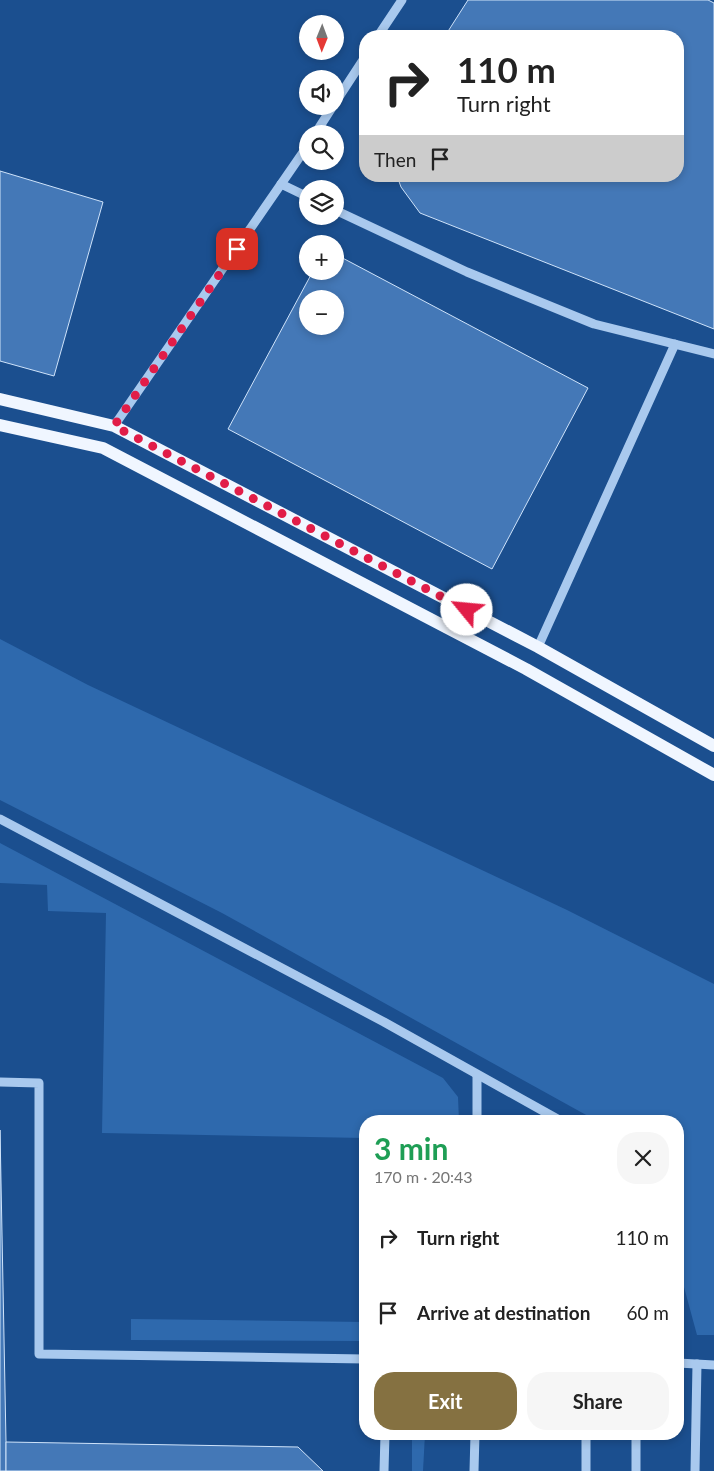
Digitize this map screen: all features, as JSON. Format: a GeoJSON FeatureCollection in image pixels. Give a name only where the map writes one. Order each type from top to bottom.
{"type":"FeatureCollection","features":[{"type":"Feature","properties":{"kind":"main road"},"geometry":{"type":"LineString","coordinates":[[0,399],[114,426],[538,647],[714,746]]}},
{"type":"Feature","properties":{"kind":"main road"},"geometry":{"type":"LineString","coordinates":[[0,425],[103,448],[526,668],[714,775]]}},
{"type":"Feature","properties":{"kind":"street"},"geometry":{"type":"LineString","coordinates":[[382,30],[402,0]]}},
{"type":"Feature","properties":{"kind":"street"},"geometry":{"type":"LineString","coordinates":[[344,89],[359,66]]}},
{"type":"Feature","properties":{"kind":"street"},"geometry":{"type":"LineString","coordinates":[[114,426],[299,158]]}},
{"type":"Feature","properties":{"kind":"street"},"geometry":{"type":"LineString","coordinates":[[281,184],[299,193]]}},
{"type":"Feature","properties":{"kind":"street"},"geometry":{"type":"LineString","coordinates":[[344,214],[467,272],[594,324],[714,354]]}},
{"type":"Feature","properties":{"kind":"street"},"geometry":{"type":"LineString","coordinates":[[538,647],[675,344]]}},
{"type":"Feature","properties":{"kind":"street"},"geometry":{"type":"LineString","coordinates":[[0,819],[376,1018],[550,1115]]}},
{"type":"Feature","properties":{"kind":"street"},"geometry":{"type":"LineString","coordinates":[[477,1075],[477,1115]]}},
{"type":"Feature","properties":{"kind":"street"},"geometry":{"type":"LineString","coordinates":[[0,1082],[39,1083],[39,1354],[359,1359]]}},
{"type":"Feature","properties":{"kind":"street"},"geometry":{"type":"LineString","coordinates":[[684,1363],[714,1365]]}},
{"type":"Feature","properties":{"kind":"street"},"geometry":{"type":"LineString","coordinates":[[695,1471],[697,1364]]}},
{"type":"Feature","properties":{"kind":"street"},"geometry":{"type":"LineString","coordinates":[[384,1471],[385,1440]]}},
{"type":"Feature","properties":{"kind":"street"},"geometry":{"type":"LineString","coordinates":[[474,1471],[475,1440]]}},
{"type":"Feature","properties":{"kind":"street"},"geometry":{"type":"LineString","coordinates":[[586,1440],[586,1471]]}},
{"type":"Feature","properties":{"kind":"street"},"geometry":{"type":"LineString","coordinates":[[636,1440],[636,1471]]}},
{"type":"Feature","properties":{"kind":"shaded area"},"geometry":{"type":"Polygon","coordinates":[[[0,639],[88,685],[567,910],[714,984],[714,1335],[697,1335],[684,1287],[684,1115],[586,1115],[222,913],[0,800],[0,639]]]}},
{"type":"Feature","properties":{"kind":"shaded area"},"geometry":{"type":"Polygon","coordinates":[[[0,843],[443,1078],[458,1097],[459,1115],[359,1115],[359,1138],[102,1133],[106,913],[48,911],[47,885],[0,883],[0,843]]]}},
{"type":"Feature","properties":{"kind":"shaded area"},"geometry":{"type":"Polygon","coordinates":[[[131,1319],[359,1322],[359,1341],[131,1340],[131,1319]]]}},
{"type":"Feature","properties":{"kind":"shaded area"},"geometry":{"type":"Polygon","coordinates":[[[412,1440],[425,1440],[423,1471],[412,1471],[412,1440]]]}},
{"type":"Feature","properties":{"kind":"building"},"geometry":{"type":"Polygon","coordinates":[[[468,0],[708,0],[714,3],[714,329],[420,213],[399,182],[684,182],[684,30],[449,30],[468,0]]]}},
{"type":"Feature","properties":{"kind":"building"},"geometry":{"type":"Polygon","coordinates":[[[0,171],[103,202],[54,376],[0,361],[0,171]]]}},
{"type":"Feature","properties":{"kind":"building"},"geometry":{"type":"Polygon","coordinates":[[[344,259],[588,388],[492,569],[228,429],[299,297],[299,335],[344,335],[344,290],[303,290],[308,280],[344,280],[344,259]]]}},
{"type":"Feature","properties":{"kind":"building"},"geometry":{"type":"Polygon","coordinates":[[[0,1130],[6,1442],[6,1471],[0,1471],[0,1130]]]}},
{"type":"Feature","properties":{"kind":"building"},"geometry":{"type":"Polygon","coordinates":[[[6,1442],[298,1447],[323,1471],[6,1471],[6,1442]]]}},
{"type":"Feature","properties":{"kind":"route"},"geometry":{"type":"LineString","coordinates":[[237,249],[114,426],[467,610]]}}]}
